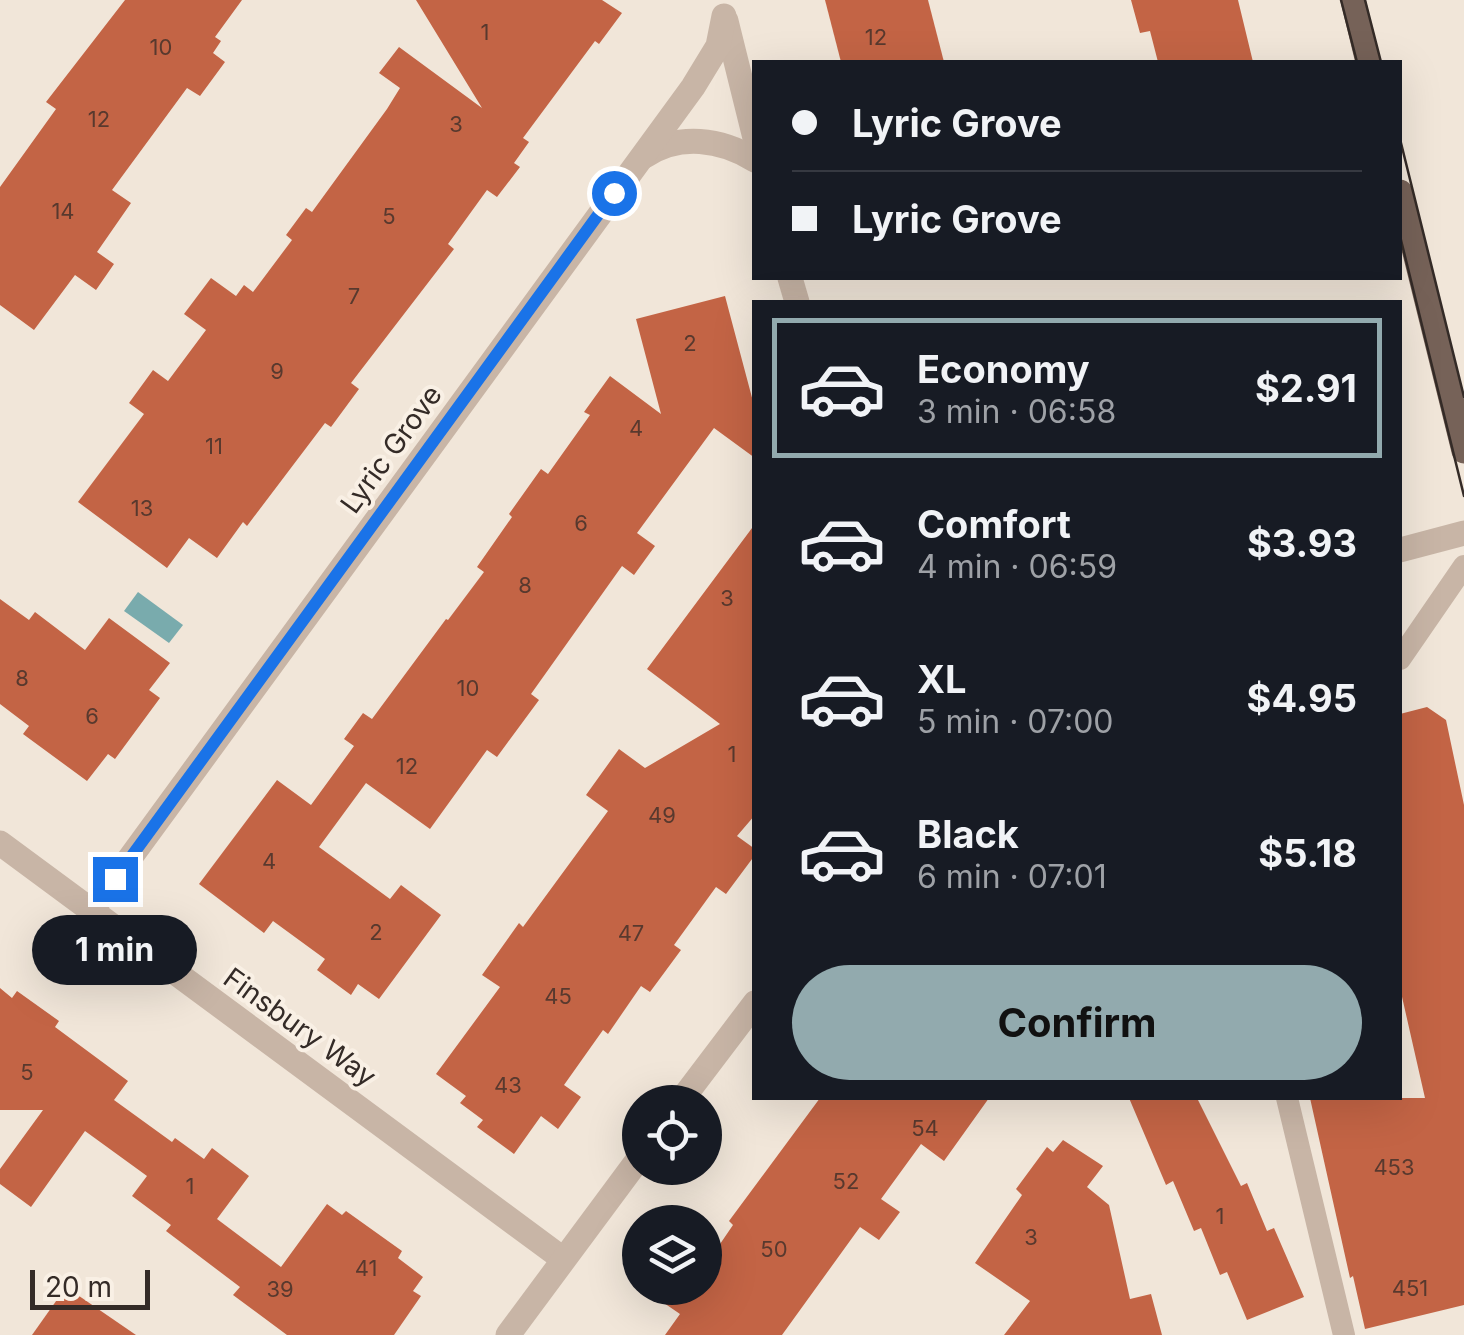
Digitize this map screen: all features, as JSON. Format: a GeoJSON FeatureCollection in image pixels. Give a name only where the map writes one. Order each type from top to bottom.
{"type":"FeatureCollection","features":[{"type":"Feature","properties":{"kind":"main road"},"geometry":{"type":"LineString","coordinates":[[1353,0],[1368,60]]}},
{"type":"Feature","properties":{"kind":"main road"},"geometry":{"type":"LineString","coordinates":[[1402,200],[1464,451]]}},
{"type":"Feature","properties":{"kind":"street"},"geometry":{"type":"LineString","coordinates":[[722,8],[752,126]]}},
{"type":"Feature","properties":{"kind":"street","name":"Lyric Grove"},"geometry":{"type":"LineString","coordinates":[[92,910],[712,57],[722,8]]}},
{"type":"Feature","properties":{"kind":"street"},"geometry":{"type":"LineString","coordinates":[[637,162],[660,147],[699,140],[726,145],[752,158]]}},
{"type":"Feature","properties":{"kind":"street"},"geometry":{"type":"LineString","coordinates":[[1402,549],[1464,533]]}},
{"type":"Feature","properties":{"kind":"street","name":"Finsbury Way"},"geometry":{"type":"LineString","coordinates":[[0,843],[563,1259]]}},
{"type":"Feature","properties":{"kind":"street"},"geometry":{"type":"LineString","coordinates":[[693,1085],[752,1007]]}},
{"type":"Feature","properties":{"kind":"street"},"geometry":{"type":"LineString","coordinates":[[508,1335],[622,1180]]}},
{"type":"Feature","properties":{"kind":"lane"},"geometry":{"type":"LineString","coordinates":[[1402,657],[1464,566]]}},
{"type":"Feature","properties":{"kind":"lane"},"geometry":{"type":"LineString","coordinates":[[1287,1100],[1344,1335]]}},
{"type":"Feature","properties":{"kind":"water"},"geometry":{"type":"Polygon","coordinates":[[[138,592],[183,625],[169,643],[124,611],[138,592]]]}},
{"type":"Feature","properties":{"kind":"building"},"geometry":{"type":"Polygon","coordinates":[[[125,0],[242,0],[215,37],[221,41],[213,53],[225,62],[200,96],[187,88],[112,190],[131,203],[97,252],[114,264],[96,290],[75,275],[34,330],[0,305],[0,187],[56,109],[46,102],[125,0]]]}},
{"type":"Feature","properties":{"kind":"building"},"geometry":{"type":"Polygon","coordinates":[[[416,0],[602,0],[622,13],[599,44],[595,41],[523,138],[529,142],[514,163],[520,167],[497,197],[487,190],[448,244],[454,249],[351,383],[359,389],[331,427],[325,423],[247,526],[243,522],[217,558],[189,538],[167,568],[78,502],[144,414],[129,403],[153,370],[168,381],[206,330],[184,314],[211,278],[236,296],[244,285],[253,292],[292,240],[286,235],[306,208],[312,212],[387,109],[400,88],[379,73],[399,47],[482,108],[416,0]]]}},
{"type":"Feature","properties":{"kind":"building"},"geometry":{"type":"Polygon","coordinates":[[[825,0],[928,0],[943,60],[840,60],[825,0]]]}},
{"type":"Feature","properties":{"kind":"building"},"geometry":{"type":"Polygon","coordinates":[[[1131,0],[1238,0],[1253,60],[1157,60],[1150,31],[1140,33],[1131,0]]]}},
{"type":"Feature","properties":{"kind":"building"},"geometry":{"type":"Polygon","coordinates":[[[725,296],[752,398],[752,456],[714,428],[637,533],[655,546],[634,575],[622,566],[531,694],[539,700],[497,757],[487,750],[430,829],[366,783],[319,847],[390,899],[401,885],[441,915],[379,999],[358,984],[351,995],[317,970],[325,959],[273,921],[264,933],[199,884],[277,780],[311,805],[354,746],[344,739],[363,713],[372,719],[484,572],[477,567],[512,517],[509,514],[541,469],[548,474],[590,415],[584,412],[610,376],[661,414],[636,319],[725,296]]]}},
{"type":"Feature","properties":{"kind":"building"},"geometry":{"type":"Polygon","coordinates":[[[752,528],[752,818],[737,836],[752,847],[752,859],[726,894],[716,887],[674,945],[681,950],[650,992],[641,986],[608,1034],[603,1030],[564,1085],[581,1097],[558,1129],[541,1116],[514,1154],[477,1127],[483,1120],[460,1103],[466,1096],[436,1074],[500,987],[482,975],[519,923],[523,927],[608,811],[586,795],[619,749],[645,768],[720,724],[647,669],[752,528]]]}},
{"type":"Feature","properties":{"kind":"building"},"geometry":{"type":"Polygon","coordinates":[[[0,599],[29,620],[35,612],[85,650],[109,618],[170,663],[149,690],[160,698],[115,759],[108,754],[87,781],[23,734],[29,726],[0,704],[0,599]]]}},
{"type":"Feature","properties":{"kind":"building"},"geometry":{"type":"Polygon","coordinates":[[[1427,707],[1446,720],[1464,805],[1464,1305],[1365,1329],[1310,1100],[1425,1098],[1402,997],[1402,713],[1427,707]]]}},
{"type":"Feature","properties":{"kind":"building"},"geometry":{"type":"Polygon","coordinates":[[[0,988],[12,998],[17,991],[59,1021],[55,1027],[128,1081],[114,1100],[172,1142],[175,1138],[204,1159],[212,1148],[249,1176],[217,1219],[281,1267],[327,1204],[342,1215],[346,1211],[402,1251],[398,1258],[423,1277],[413,1291],[421,1296],[394,1335],[287,1335],[233,1295],[240,1287],[166,1231],[171,1225],[132,1196],[147,1176],[85,1131],[31,1207],[0,1184],[0,1169],[43,1110],[0,1110],[0,988]]]}},
{"type":"Feature","properties":{"kind":"building"},"geometry":{"type":"Polygon","coordinates":[[[819,1100],[988,1100],[944,1161],[921,1144],[881,1199],[900,1212],[879,1240],[860,1227],[782,1335],[665,1335],[680,1314],[667,1305],[722,1305],[722,1241],[733,1225],[729,1221],[819,1100]]]}},
{"type":"Feature","properties":{"kind":"building"},"geometry":{"type":"Polygon","coordinates":[[[1130,1100],[1198,1100],[1241,1186],[1247,1183],[1267,1231],[1274,1228],[1304,1297],[1247,1320],[1227,1272],[1220,1275],[1201,1228],[1194,1231],[1173,1181],[1166,1185],[1130,1100]]]}},
{"type":"Feature","properties":{"kind":"building"},"geometry":{"type":"Polygon","coordinates":[[[1063,1140],[1103,1166],[1087,1187],[1109,1205],[1130,1299],[1151,1294],[1162,1335],[1004,1335],[1030,1301],[975,1263],[1022,1195],[1016,1189],[1047,1147],[1053,1152],[1063,1140]]]}},
{"type":"Feature","properties":{"kind":"building"},"geometry":{"type":"Polygon","coordinates":[[[66,1287],[136,1335],[32,1335],[66,1287]]]}},
{"type":"Feature","properties":{"kind":"tram line"},"geometry":{"type":"LineString","coordinates":[[1341,0],[1356,60]]}},
{"type":"Feature","properties":{"kind":"tram line"},"geometry":{"type":"LineString","coordinates":[[1365,0],[1380,60]]}},
{"type":"Feature","properties":{"kind":"tram line"},"geometry":{"type":"LineString","coordinates":[[1402,147],[1464,397]]}},
{"type":"Feature","properties":{"kind":"tram line"},"geometry":{"type":"LineString","coordinates":[[1402,244],[1464,496]]}},
{"type":"Feature","properties":{"kind":"route"},"geometry":{"type":"LineString","coordinates":[[115,879],[614,193]]}}]}
